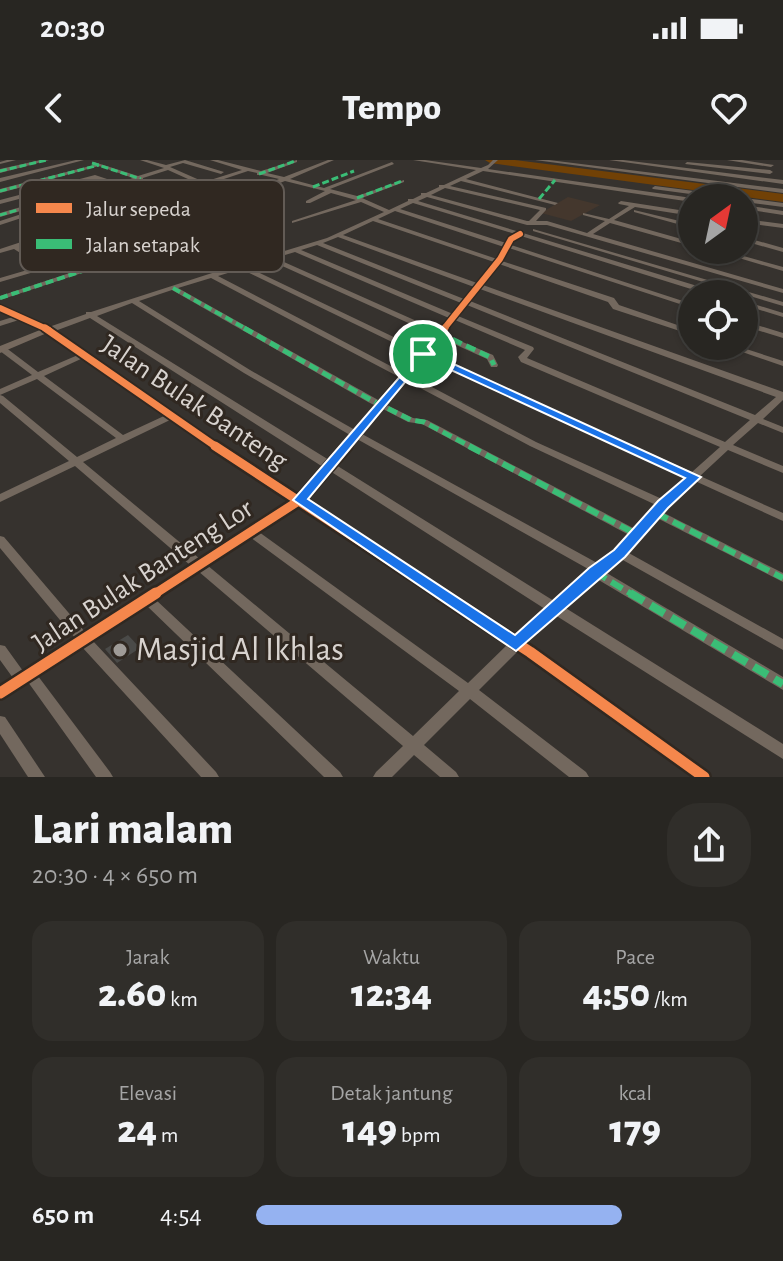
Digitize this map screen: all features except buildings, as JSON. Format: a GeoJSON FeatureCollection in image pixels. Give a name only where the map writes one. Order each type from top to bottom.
{"type":"FeatureCollection","features":[{"type":"Feature","properties":{"kind":"street"},"geometry":{"type":"LineString","coordinates":[[0,163],[14,160]]}},
{"type":"Feature","properties":{"kind":"street"},"geometry":{"type":"LineString","coordinates":[[0,171],[47,160]]}},
{"type":"Feature","properties":{"kind":"street"},"geometry":{"type":"LineString","coordinates":[[0,180],[83,160],[141,179],[184,160],[221,172]]}},
{"type":"Feature","properties":{"kind":"street"},"geometry":{"type":"LineString","coordinates":[[142,160],[191,180]]}},
{"type":"Feature","properties":{"kind":"street"},"geometry":{"type":"LineString","coordinates":[[212,160],[280,180],[330,161]]}},
{"type":"Feature","properties":{"kind":"street"},"geometry":{"type":"LineString","coordinates":[[318,160],[330,161]]}},
{"type":"Feature","properties":{"kind":"street"},"geometry":{"type":"LineString","coordinates":[[415,160],[678,198]]}},
{"type":"Feature","properties":{"kind":"street"},"geometry":{"type":"LineString","coordinates":[[537,160],[783,191]]}},
{"type":"Feature","properties":{"kind":"street"},"geometry":{"type":"LineString","coordinates":[[611,160],[770,166]]}},
{"type":"Feature","properties":{"kind":"street"},"geometry":{"type":"LineString","coordinates":[[729,160],[770,166]]}},
{"type":"Feature","properties":{"kind":"street"},"geometry":{"type":"LineString","coordinates":[[259,174],[295,161]]}},
{"type":"Feature","properties":{"kind":"street"},"geometry":{"type":"LineString","coordinates":[[621,171],[626,162]]}},
{"type":"Feature","properties":{"kind":"street"},"geometry":{"type":"LineString","coordinates":[[308,202],[326,190],[392,163]]}},
{"type":"Feature","properties":{"kind":"street"},"geometry":{"type":"LineString","coordinates":[[658,175],[662,163]]}},
{"type":"Feature","properties":{"kind":"street"},"geometry":{"type":"LineString","coordinates":[[284,254],[375,220],[422,194],[493,164],[678,190]]}},
{"type":"Feature","properties":{"kind":"street"},"geometry":{"type":"LineString","coordinates":[[687,164],[783,182]]}},
{"type":"Feature","properties":{"kind":"street"},"geometry":{"type":"LineString","coordinates":[[42,180],[99,165]]}},
{"type":"Feature","properties":{"kind":"street"},"geometry":{"type":"LineString","coordinates":[[770,166],[770,181]]}},
{"type":"Feature","properties":{"kind":"street"},"geometry":{"type":"LineString","coordinates":[[216,180],[246,170]]}},
{"type":"Feature","properties":{"kind":"street"},"geometry":{"type":"LineString","coordinates":[[313,187],[354,171]]}},
{"type":"Feature","properties":{"kind":"street"},"geometry":{"type":"LineString","coordinates":[[84,180],[95,177],[104,180]]}},
{"type":"Feature","properties":{"kind":"street"},"geometry":{"type":"LineString","coordinates":[[459,178],[555,203]]}},
{"type":"Feature","properties":{"kind":"street"},"geometry":{"type":"LineString","coordinates":[[539,199],[555,180]]}},
{"type":"Feature","properties":{"kind":"street"},"geometry":{"type":"LineString","coordinates":[[284,181],[359,199],[388,211],[678,301]]}},
{"type":"Feature","properties":{"kind":"street"},"geometry":{"type":"LineString","coordinates":[[294,222],[402,181]]}},
{"type":"Feature","properties":{"kind":"street"},"geometry":{"type":"LineString","coordinates":[[0,191],[20,186]]}},
{"type":"Feature","properties":{"kind":"street"},"geometry":{"type":"LineString","coordinates":[[441,186],[544,210],[533,227]]}},
{"type":"Feature","properties":{"kind":"street"},"geometry":{"type":"LineString","coordinates":[[422,194],[783,304]]}},
{"type":"Feature","properties":{"kind":"street"},"geometry":{"type":"LineString","coordinates":[[0,202],[20,197]]}},
{"type":"Feature","properties":{"kind":"street"},"geometry":{"type":"LineString","coordinates":[[410,200],[678,283]]}},
{"type":"Feature","properties":{"kind":"street"},"geometry":{"type":"LineString","coordinates":[[758,202],[783,205]]}},
{"type":"Feature","properties":{"kind":"street"},"geometry":{"type":"LineString","coordinates":[[621,203],[678,222]]}},
{"type":"Feature","properties":{"kind":"street"},"geometry":{"type":"LineString","coordinates":[[589,234],[632,208],[678,213]]}},
{"type":"Feature","properties":{"kind":"street"},"geometry":{"type":"LineString","coordinates":[[0,215],[20,209]]}},
{"type":"Feature","properties":{"kind":"street"},"geometry":{"type":"LineString","coordinates":[[758,215],[760,210],[783,213]]}},
{"type":"Feature","properties":{"kind":"street"},"geometry":{"type":"LineString","coordinates":[[585,214],[678,240]]}},
{"type":"Feature","properties":{"kind":"street"},"geometry":{"type":"LineString","coordinates":[[0,223],[20,217]]}},
{"type":"Feature","properties":{"kind":"street"},"geometry":{"type":"LineString","coordinates":[[375,220],[611,300],[616,307],[678,328]]}},
{"type":"Feature","properties":{"kind":"street"},"geometry":{"type":"LineString","coordinates":[[533,227],[542,221],[783,291]]}},
{"type":"Feature","properties":{"kind":"street"},"geometry":{"type":"LineString","coordinates":[[758,223],[783,226]]}},
{"type":"Feature","properties":{"kind":"street","name":"Jalan Bulak Banteng Lor"},"geometry":{"type":"LineString","coordinates":[[0,693],[300,500],[405,378],[479,286],[511,239],[520,234]]}},
{"type":"Feature","properties":{"kind":"street"},"geometry":{"type":"LineString","coordinates":[[338,235],[783,396],[660,508],[620,553],[554,608],[522,648],[468,690],[381,777]]}},
{"type":"Feature","properties":{"kind":"street"},"geometry":{"type":"LineString","coordinates":[[318,243],[783,430]]}},
{"type":"Feature","properties":{"kind":"street"},"geometry":{"type":"LineString","coordinates":[[0,251],[20,244]]}},
{"type":"Feature","properties":{"kind":"street"},"geometry":{"type":"LineString","coordinates":[[758,244],[783,250]]}},
{"type":"Feature","properties":{"kind":"street"},"geometry":{"type":"LineString","coordinates":[[14,246],[20,250]]}},
{"type":"Feature","properties":{"kind":"street"},"geometry":{"type":"LineString","coordinates":[[296,250],[530,349],[522,357],[524,360],[783,470]]}},
{"type":"Feature","properties":{"kind":"street"},"geometry":{"type":"LineString","coordinates":[[758,261],[783,269]]}},
{"type":"Feature","properties":{"kind":"street"},"geometry":{"type":"LineString","coordinates":[[284,264],[490,357],[494,365]]}},
{"type":"Feature","properties":{"kind":"street"},"geometry":{"type":"LineString","coordinates":[[711,270],[718,264]]}},
{"type":"Feature","properties":{"kind":"street"},"geometry":{"type":"LineString","coordinates":[[0,280],[24,272]]}},
{"type":"Feature","properties":{"kind":"street"},"geometry":{"type":"LineString","coordinates":[[0,298],[80,272]]}},
{"type":"Feature","properties":{"kind":"street"},"geometry":{"type":"LineString","coordinates":[[123,439],[1,350],[46,328],[221,272]]}},
{"type":"Feature","properties":{"kind":"street"},"geometry":{"type":"LineString","coordinates":[[253,272],[423,354],[783,517]]}},
{"type":"Feature","properties":{"kind":"street"},"geometry":{"type":"LineString","coordinates":[[211,275],[660,508],[783,578]]}},
{"type":"Feature","properties":{"kind":"street"},"geometry":{"type":"LineString","coordinates":[[173,288],[382,405],[411,420],[424,422],[636,534]]}},
{"type":"Feature","properties":{"kind":"street"},"geometry":{"type":"LineString","coordinates":[[133,300],[244,371],[596,570],[783,684]]}},
{"type":"Feature","properties":{"kind":"street"},"geometry":{"type":"LineString","coordinates":[[758,307],[783,315]]}},
{"type":"Feature","properties":{"kind":"street"},"geometry":{"type":"LineString","coordinates":[[0,308],[46,328]]}},
{"type":"Feature","properties":{"kind":"street"},"geometry":{"type":"LineString","coordinates":[[89,314],[329,469],[783,752]]}},
{"type":"Feature","properties":{"kind":"street"},"geometry":{"type":"LineString","coordinates":[[0,324],[19,317]]}},
{"type":"Feature","properties":{"kind":"street","name":"Jalan Bulak Banteng"},"geometry":{"type":"LineString","coordinates":[[46,328],[170,416],[522,648],[704,777]]}},
{"type":"Feature","properties":{"kind":"street"},"geometry":{"type":"LineString","coordinates":[[758,328],[783,336]]}},
{"type":"Feature","properties":{"kind":"street"},"geometry":{"type":"LineString","coordinates":[[84,355],[0,395],[75,463],[451,777]]}},
{"type":"Feature","properties":{"kind":"street"},"geometry":{"type":"LineString","coordinates":[[758,356],[783,364]]}},
{"type":"Feature","properties":{"kind":"street"},"geometry":{"type":"LineString","coordinates":[[0,498],[170,416]]}},
{"type":"Feature","properties":{"kind":"street"},"geometry":{"type":"LineString","coordinates":[[251,532],[468,690],[581,777]]}},
{"type":"Feature","properties":{"kind":"street"},"geometry":{"type":"LineString","coordinates":[[0,540],[84,640],[211,777]]}},
{"type":"Feature","properties":{"kind":"street"},"geometry":{"type":"LineString","coordinates":[[620,553],[783,645]]}},
{"type":"Feature","properties":{"kind":"street"},"geometry":{"type":"LineString","coordinates":[[147,599],[335,777]]}},
{"type":"Feature","properties":{"kind":"street"},"geometry":{"type":"LineString","coordinates":[[0,650],[105,777]]}},
{"type":"Feature","properties":{"kind":"street"},"geometry":{"type":"LineString","coordinates":[[0,722],[37,777]]}},
{"type":"Feature","properties":{"kind":"shaded area"},"geometry":{"type":"Polygon","coordinates":[[[568,197],[600,205],[571,221],[541,213],[568,197]]]}},
{"type":"Feature","properties":{"kind":"waterway"},"geometry":{"type":"LineString","coordinates":[[490,160],[783,198]]}},
{"type":"Feature","properties":{"kind":"marked path"},"geometry":{"type":"LineString","coordinates":[[0,171],[47,160]]}},
{"type":"Feature","properties":{"kind":"marked path"},"geometry":{"type":"LineString","coordinates":[[259,174],[295,161]]}},
{"type":"Feature","properties":{"kind":"marked path"},"geometry":{"type":"LineString","coordinates":[[92,163],[141,179]]}},
{"type":"Feature","properties":{"kind":"marked path"},"geometry":{"type":"LineString","coordinates":[[42,180],[99,165]]}},
{"type":"Feature","properties":{"kind":"marked path"},"geometry":{"type":"LineString","coordinates":[[313,187],[354,171]]}},
{"type":"Feature","properties":{"kind":"marked path"},"geometry":{"type":"LineString","coordinates":[[539,199],[555,180]]}},
{"type":"Feature","properties":{"kind":"marked path"},"geometry":{"type":"LineString","coordinates":[[357,198],[402,181]]}},
{"type":"Feature","properties":{"kind":"marked path"},"geometry":{"type":"LineString","coordinates":[[0,191],[20,186]]}},
{"type":"Feature","properties":{"kind":"marked path"},"geometry":{"type":"LineString","coordinates":[[0,215],[20,209]]}},
{"type":"Feature","properties":{"kind":"marked path"},"geometry":{"type":"LineString","coordinates":[[0,298],[80,272]]}},
{"type":"Feature","properties":{"kind":"marked path"},"geometry":{"type":"LineString","coordinates":[[173,288],[371,400],[411,420],[424,422],[636,534]]}},
{"type":"Feature","properties":{"kind":"marked path"},"geometry":{"type":"LineString","coordinates":[[439,333],[490,357],[494,365]]}},
{"type":"Feature","properties":{"kind":"marked path"},"geometry":{"type":"LineString","coordinates":[[656,513],[783,578]]}},
{"type":"Feature","properties":{"kind":"marked path"},"geometry":{"type":"LineString","coordinates":[[595,572],[783,684]]}},
{"type":"Feature","properties":{"kind":"cycle path"},"geometry":{"type":"LineString","coordinates":[[0,693],[300,500],[405,378],[500,259],[511,239],[520,234]]}},
{"type":"Feature","properties":{"kind":"cycle path"},"geometry":{"type":"LineString","coordinates":[[0,308],[47,329],[170,416],[530,652],[704,777]]}},
{"type":"Feature","properties":{"kind":"place","name":"Masjid Al Ikhlas"},"geometry":{"type":"Point","coordinates":[120,650]}},
{"type":"Feature","properties":{"kind":"route"},"geometry":{"type":"LineString","coordinates":[[423,354],[695,477],[663,504],[620,553],[516,644],[300,500],[423,354]]}}]}
